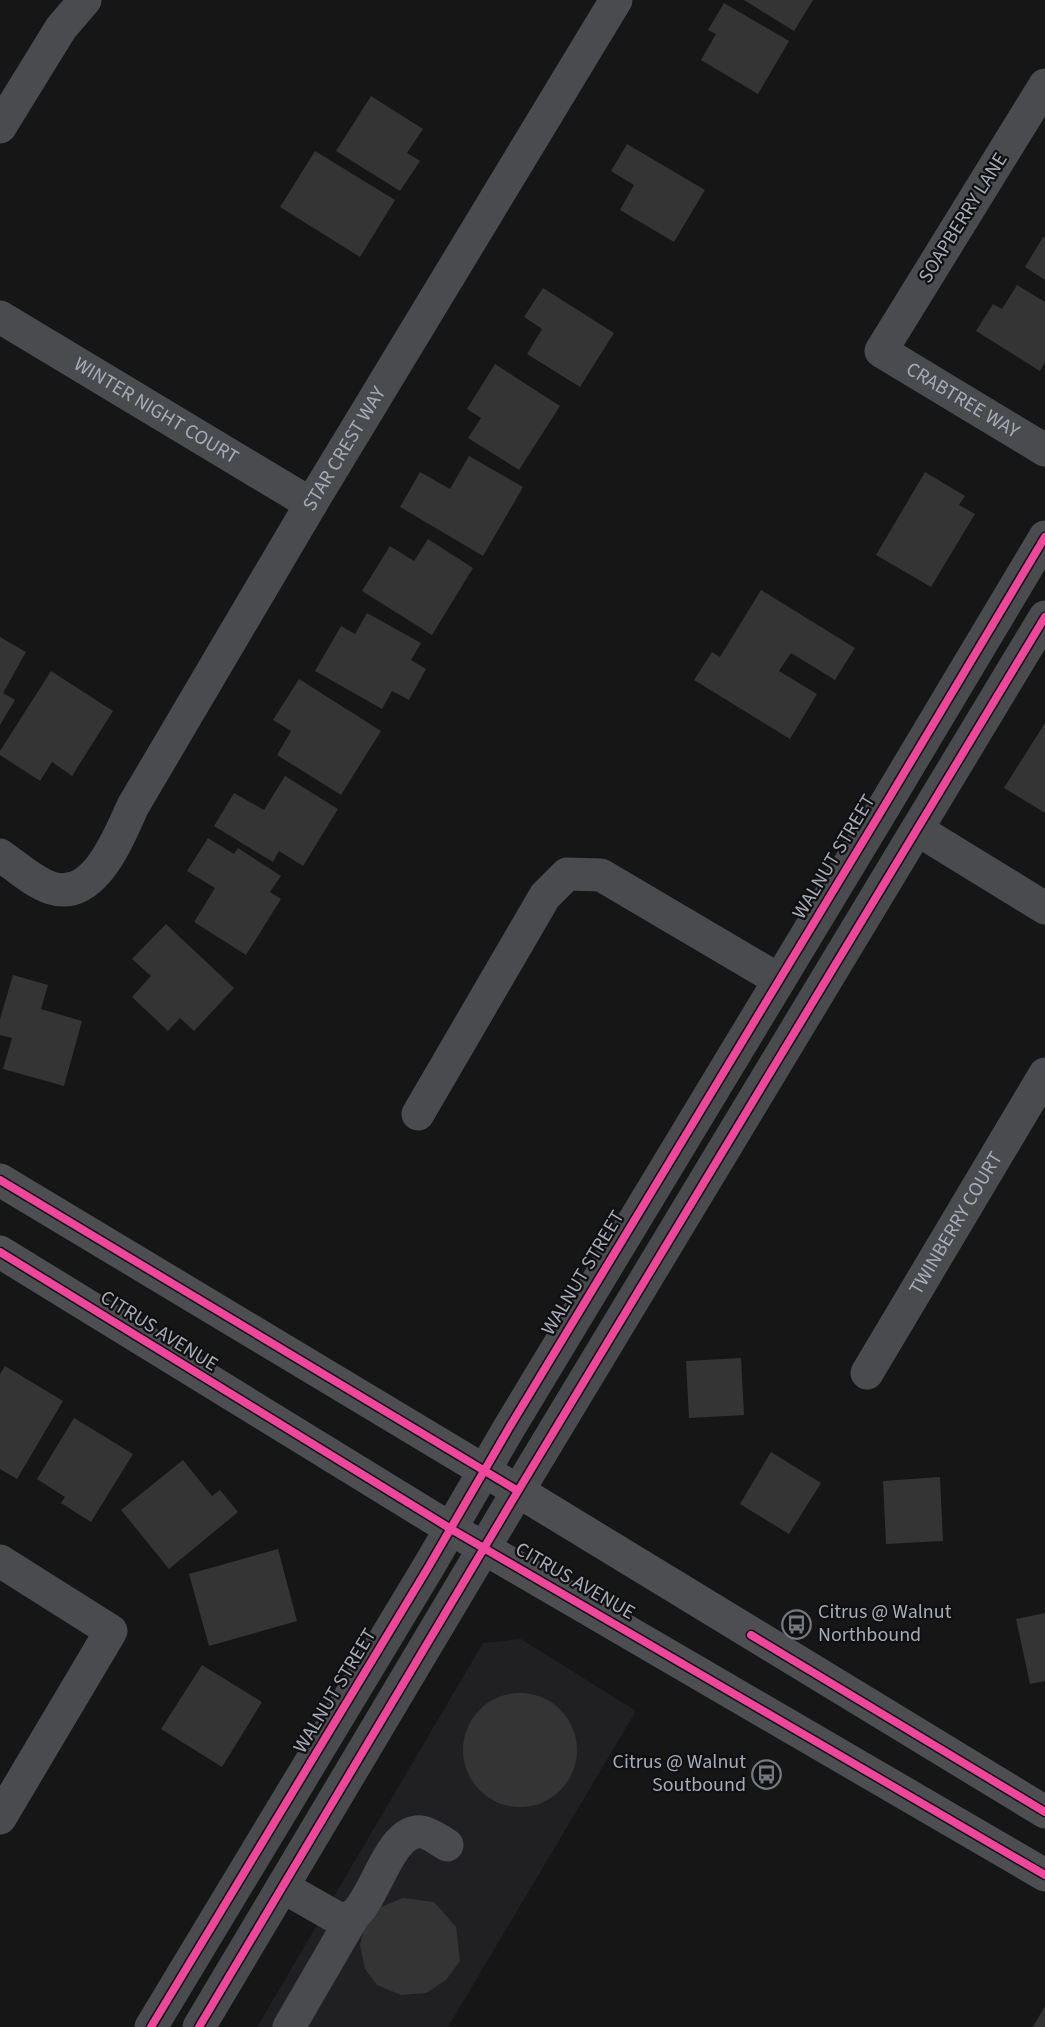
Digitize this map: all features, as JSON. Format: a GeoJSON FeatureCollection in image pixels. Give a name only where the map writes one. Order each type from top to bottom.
{"type":"FeatureCollection","features":[{"type":"Feature","properties":{"kind":"main road"},"geometry":{"type":"LineString","coordinates":[[0,1180],[518,1491],[1045,1812]]}},
{"type":"Feature","properties":{"kind":"main road","name":"CITRUS AVENUE"},"geometry":{"type":"LineString","coordinates":[[0,1252],[451,1529],[1045,1875]]}},
{"type":"Feature","properties":{"kind":"street"},"geometry":{"type":"LineString","coordinates":[[0,127],[61,28],[85,0]]}},
{"type":"Feature","properties":{"kind":"street","name":"STAR CREST WAY"},"geometry":{"type":"LineString","coordinates":[[0,855],[40,883],[53,889],[69,890],[83,885],[113,849],[133,806],[311,504],[616,0]]}},
{"type":"Feature","properties":{"kind":"street","name":"SOAPBERRY LANE"},"geometry":{"type":"LineString","coordinates":[[881,351],[1045,85]]}},
{"type":"Feature","properties":{"kind":"street","name":"WINTER NIGHT COURT"},"geometry":{"type":"LineString","coordinates":[[0,317],[311,504]]}},
{"type":"Feature","properties":{"kind":"street","name":"CRABTREE WAY"},"geometry":{"type":"LineString","coordinates":[[881,351],[1045,450]]}},
{"type":"Feature","properties":{"kind":"street","name":"WALNUT STREET"},"geometry":{"type":"LineString","coordinates":[[151,2027],[1045,537]]}},
{"type":"Feature","properties":{"kind":"street"},"geometry":{"type":"LineString","coordinates":[[199,2027],[518,1491],[1045,617]]}},
{"type":"Feature","properties":{"kind":"street"},"geometry":{"type":"LineString","coordinates":[[918,830],[1045,908]]}},
{"type":"Feature","properties":{"kind":"street"},"geometry":{"type":"LineString","coordinates":[[418,1114],[546,896],[567,874],[602,875],[779,980]]}},
{"type":"Feature","properties":{"kind":"street","name":"TWINBERRY COURT"},"geometry":{"type":"LineString","coordinates":[[867,1373],[1045,1074]]}},
{"type":"Feature","properties":{"kind":"street"},"geometry":{"type":"LineString","coordinates":[[0,1562],[111,1631],[0,1818]]}},
{"type":"Feature","properties":{"kind":"street"},"geometry":{"type":"LineString","coordinates":[[289,2027],[398,1842],[407,1835],[422,1832],[447,1845]]}},
{"type":"Feature","properties":{"kind":"street"},"geometry":{"type":"LineString","coordinates":[[283,1887],[341,1920],[354,1915]]}},
{"type":"Feature","properties":{"kind":"shaded area"},"geometry":{"type":"Polygon","coordinates":[[[521,1639],[636,1711],[448,2027],[257,2027],[483,1643],[521,1639]]]}},
{"type":"Feature","properties":{"kind":"building"},"geometry":{"type":"Polygon","coordinates":[[[744,0],[813,0],[794,31],[744,0]]]}},
{"type":"Feature","properties":{"kind":"building"},"geometry":{"type":"Polygon","coordinates":[[[724,3],[789,41],[758,94],[701,60],[716,34],[708,30],[724,3]]]}},
{"type":"Feature","properties":{"kind":"building"},"geometry":{"type":"Polygon","coordinates":[[[371,96],[423,129],[407,153],[420,161],[400,191],[336,151],[371,96]]]}},
{"type":"Feature","properties":{"kind":"building"},"geometry":{"type":"Polygon","coordinates":[[[627,144],[705,190],[674,242],[620,210],[634,185],[611,171],[627,144]]]}},
{"type":"Feature","properties":{"kind":"building"},"geometry":{"type":"Polygon","coordinates":[[[315,151],[395,200],[360,257],[280,207],[315,151]]]}},
{"type":"Feature","properties":{"kind":"building"},"geometry":{"type":"Polygon","coordinates":[[[1043,237],[1045,238],[1045,280],[1025,267],[1043,237]]]}},
{"type":"Feature","properties":{"kind":"building"},"geometry":{"type":"Polygon","coordinates":[[[1017,285],[1045,302],[1045,362],[1040,371],[976,331],[993,304],[1002,309],[1017,285]]]}},
{"type":"Feature","properties":{"kind":"building"},"geometry":{"type":"Polygon","coordinates":[[[543,288],[614,333],[580,387],[527,354],[542,329],[524,317],[543,288]]]}},
{"type":"Feature","properties":{"kind":"building"},"geometry":{"type":"Polygon","coordinates":[[[495,364],[560,406],[519,470],[468,438],[481,418],[467,409],[495,364]]]}},
{"type":"Feature","properties":{"kind":"building"},"geometry":{"type":"Polygon","coordinates":[[[469,456],[523,487],[483,556],[400,507],[420,472],[450,489],[469,456]]]}},
{"type":"Feature","properties":{"kind":"building"},"geometry":{"type":"Polygon","coordinates":[[[925,472],[965,496],[959,505],[975,514],[931,587],[876,555],[925,472]]]}},
{"type":"Feature","properties":{"kind":"building"},"geometry":{"type":"Polygon","coordinates":[[[428,539],[473,568],[432,635],[362,591],[390,546],[414,561],[428,539]]]}},
{"type":"Feature","properties":{"kind":"building"},"geometry":{"type":"Polygon","coordinates":[[[761,590],[855,648],[835,680],[791,653],[779,671],[817,694],[790,739],[694,680],[712,652],[720,657],[761,590]]]}},
{"type":"Feature","properties":{"kind":"building"},"geometry":{"type":"Polygon","coordinates":[[[367,613],[421,643],[411,660],[426,669],[409,700],[392,691],[382,709],[315,671],[341,626],[355,634],[367,613]]]}},
{"type":"Feature","properties":{"kind":"building"},"geometry":{"type":"Polygon","coordinates":[[[0,637],[26,652],[3,693],[15,700],[0,725],[0,637]]]}},
{"type":"Feature","properties":{"kind":"building"},"geometry":{"type":"Polygon","coordinates":[[[51,671],[113,711],[72,776],[52,762],[40,781],[0,755],[0,751],[51,671]]]}},
{"type":"Feature","properties":{"kind":"building"},"geometry":{"type":"Polygon","coordinates":[[[299,679],[381,731],[341,795],[277,755],[291,731],[273,720],[299,679]]]}},
{"type":"Feature","properties":{"kind":"building"},"geometry":{"type":"Polygon","coordinates":[[[1045,723],[1045,813],[1004,788],[1045,723]]]}},
{"type":"Feature","properties":{"kind":"building"},"geometry":{"type":"Polygon","coordinates":[[[285,776],[338,809],[303,866],[279,851],[273,862],[214,826],[234,793],[264,810],[285,776]]]}},
{"type":"Feature","properties":{"kind":"building"},"geometry":{"type":"Polygon","coordinates":[[[208,838],[234,854],[238,848],[281,876],[270,892],[281,899],[246,955],[194,922],[215,888],[187,871],[208,838]]]}},
{"type":"Feature","properties":{"kind":"building"},"geometry":{"type":"Polygon","coordinates":[[[166,924],[234,988],[194,1031],[180,1018],[168,1031],[132,997],[151,976],[132,959],[166,924]]]}},
{"type":"Feature","properties":{"kind":"building"},"geometry":{"type":"Polygon","coordinates":[[[13,975],[48,985],[41,1009],[82,1021],[64,1086],[3,1069],[12,1038],[0,1035],[0,1019],[13,975]]]}},
{"type":"Feature","properties":{"kind":"building"},"geometry":{"type":"Polygon","coordinates":[[[741,1358],[744,1415],[689,1418],[686,1361],[741,1358]]]}},
{"type":"Feature","properties":{"kind":"building"},"geometry":{"type":"Polygon","coordinates":[[[5,1366],[63,1401],[17,1479],[0,1469],[0,1374],[5,1366]]]}},
{"type":"Feature","properties":{"kind":"building"},"geometry":{"type":"Polygon","coordinates":[[[74,1418],[133,1454],[91,1522],[61,1503],[65,1497],[37,1479],[74,1418]]]}},
{"type":"Feature","properties":{"kind":"building"},"geometry":{"type":"Polygon","coordinates":[[[771,1452],[821,1483],[789,1534],[740,1504],[771,1452]]]}},
{"type":"Feature","properties":{"kind":"building"},"geometry":{"type":"Polygon","coordinates":[[[183,1460],[212,1496],[220,1490],[238,1512],[169,1569],[121,1510],[183,1460]]]}},
{"type":"Feature","properties":{"kind":"building"},"geometry":{"type":"Polygon","coordinates":[[[940,1477],[943,1541],[886,1544],[883,1481],[940,1477]]]}},
{"type":"Feature","properties":{"kind":"building"},"geometry":{"type":"Polygon","coordinates":[[[278,1549],[297,1621],[209,1646],[189,1574],[278,1549]]]}},
{"type":"Feature","properties":{"kind":"building"},"geometry":{"type":"Polygon","coordinates":[[[1045,1613],[1045,1681],[1030,1684],[1016,1619],[1045,1613]]]}},
{"type":"Feature","properties":{"kind":"building"},"geometry":{"type":"Polygon","coordinates":[[[202,1665],[262,1702],[222,1767],[161,1729],[202,1665]]]}},
{"type":"Feature","properties":{"kind":"building"},"geometry":{"type":"Polygon","coordinates":[[[520,1693],[542,1698],[560,1710],[572,1728],[577,1750],[572,1772],[560,1790],[542,1802],[520,1807],[498,1802],[480,1790],[468,1772],[463,1750],[468,1728],[480,1710],[498,1698],[520,1693]]]}},
{"type":"Feature","properties":{"kind":"building"},"geometry":{"type":"Polygon","coordinates":[[[403,1898],[434,1902],[456,1927],[460,1961],[446,1980],[426,1993],[401,1995],[377,1985],[365,1969],[360,1945],[365,1924],[381,1907],[403,1898]]]}},
{"type":"Feature","properties":{"kind":"building"},"geometry":{"type":"Polygon","coordinates":[[[1045,2006],[1045,2027],[1033,2027],[1045,2006]]]}},
{"type":"Feature","properties":{"kind":"cycle path"},"geometry":{"type":"LineString","coordinates":[[151,2027],[1045,537]]}},
{"type":"Feature","properties":{"kind":"cycle path"},"geometry":{"type":"LineString","coordinates":[[199,2027],[518,1491],[1045,617]]}},
{"type":"Feature","properties":{"kind":"cycle path"},"geometry":{"type":"LineString","coordinates":[[0,1180],[518,1491]]}},
{"type":"Feature","properties":{"kind":"cycle path"},"geometry":{"type":"LineString","coordinates":[[0,1252],[451,1529],[1045,1875]]}},
{"type":"Feature","properties":{"kind":"cycle path"},"geometry":{"type":"LineString","coordinates":[[751,1635],[1045,1812]]}},
{"type":"Feature","properties":{"kind":"place","name":"Citrus @ Walnut Northbound"},"geometry":{"type":"Point","coordinates":[797,1624]}},
{"type":"Feature","properties":{"kind":"place","name":"Citrus @ Walnut Soutbound"},"geometry":{"type":"Point","coordinates":[767,1774]}}]}
